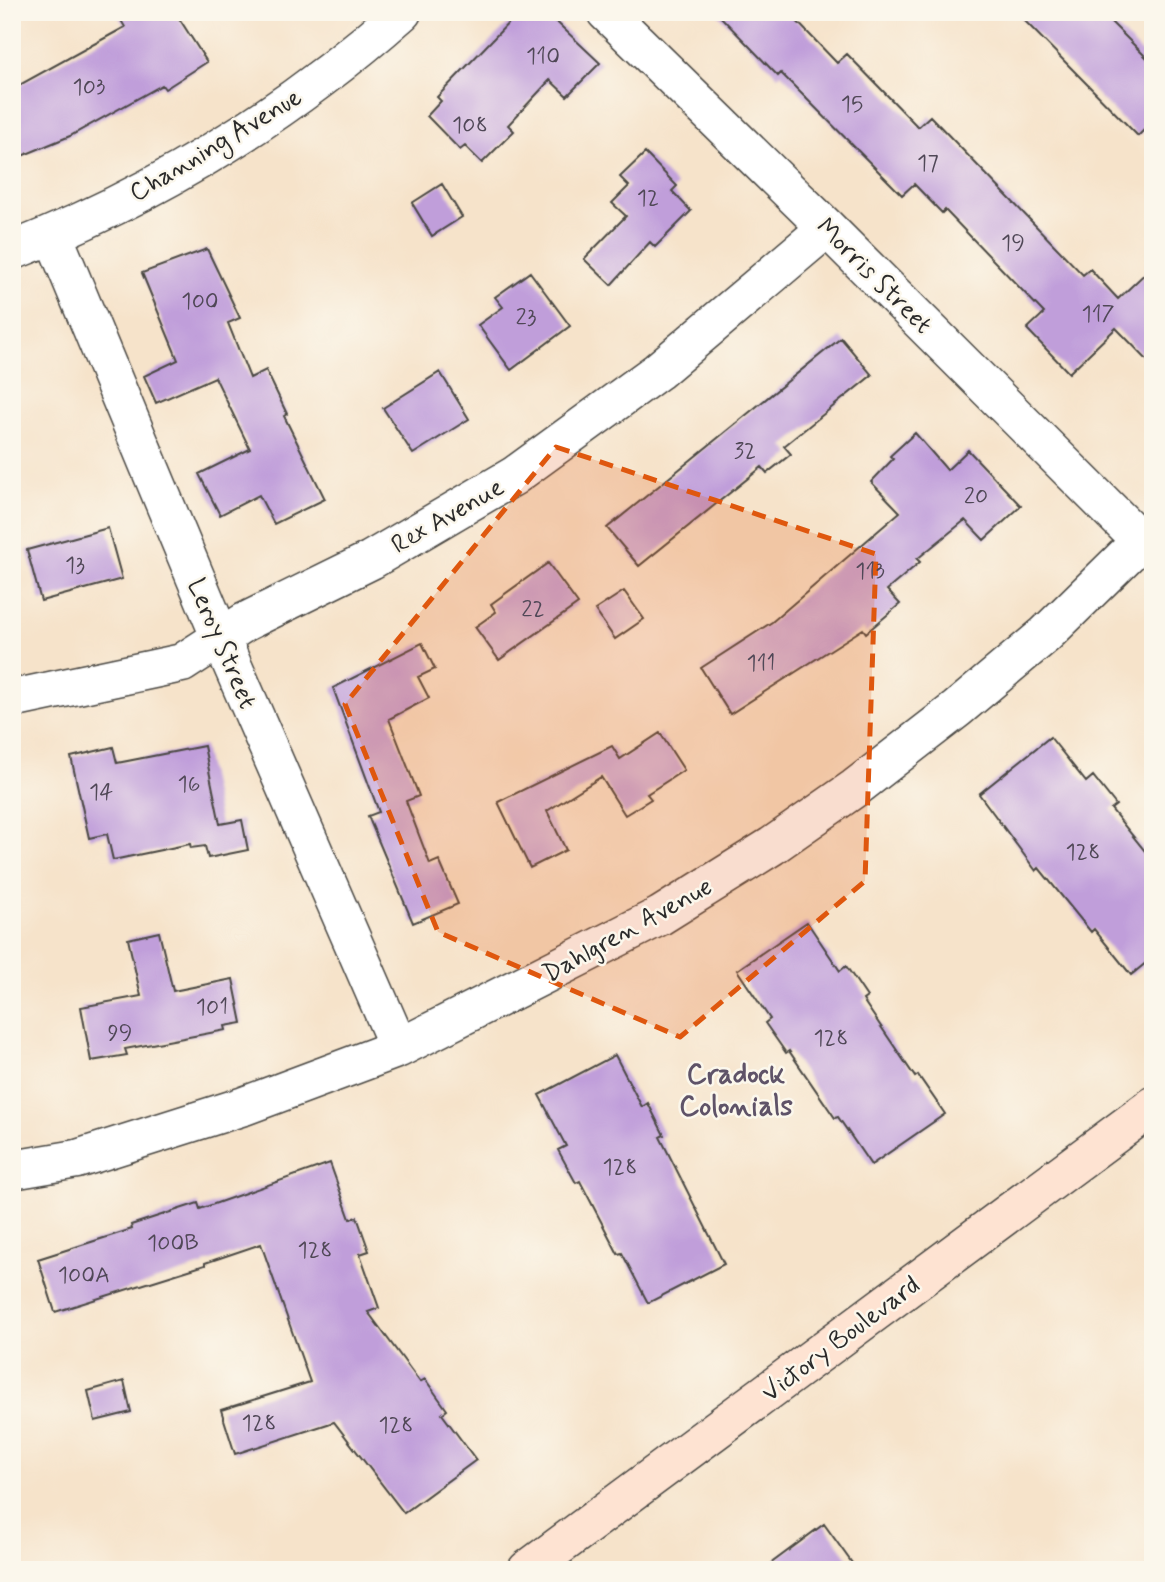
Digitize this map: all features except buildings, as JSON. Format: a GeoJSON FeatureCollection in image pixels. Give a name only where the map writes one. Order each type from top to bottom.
{"type":"FeatureCollection","features":[{"type":"Feature","properties":{"kind":"main road","name":"Victory Boulevard"},"geometry":{"type":"LineString","coordinates":[[527,1570],[1153,1106]]}},
{"type":"Feature","properties":{"kind":"street","name":"Channing Avenue"},"geometry":{"type":"LineString","coordinates":[[12,251],[53,235],[177,173],[271,116],[402,12]]}},
{"type":"Feature","properties":{"kind":"street","name":"Morris Street"},"geometry":{"type":"LineString","coordinates":[[606,12],[1147,535]]}},
{"type":"Feature","properties":{"kind":"street","name":"Rex Avenue"},"geometry":{"type":"LineString","coordinates":[[12,699],[183,663],[245,622],[371,560],[514,477],[658,371],[827,228]]}},
{"type":"Feature","properties":{"kind":"street","name":"Leroy Street"},"geometry":{"type":"LineString","coordinates":[[53,235],[220,639],[399,1048]]}},
{"type":"Feature","properties":{"kind":"street","name":"Dahlgren Avenue"},"geometry":{"type":"LineString","coordinates":[[12,1170],[77,1158],[244,1106],[399,1048],[660,916],[855,788],[957,709],[1046,634],[1147,535]]}},
{"type":"Feature","properties":{"kind":"highlighted area"},"geometry":{"type":"Polygon","coordinates":[[[556,447],[876,554],[865,881],[680,1037],[438,932],[345,704],[556,447]]]}},
{"type":"Feature","properties":{"kind":"district","name":"Cradock Colonials"},"geometry":{"type":"Point","coordinates":[736,1089]}}]}
